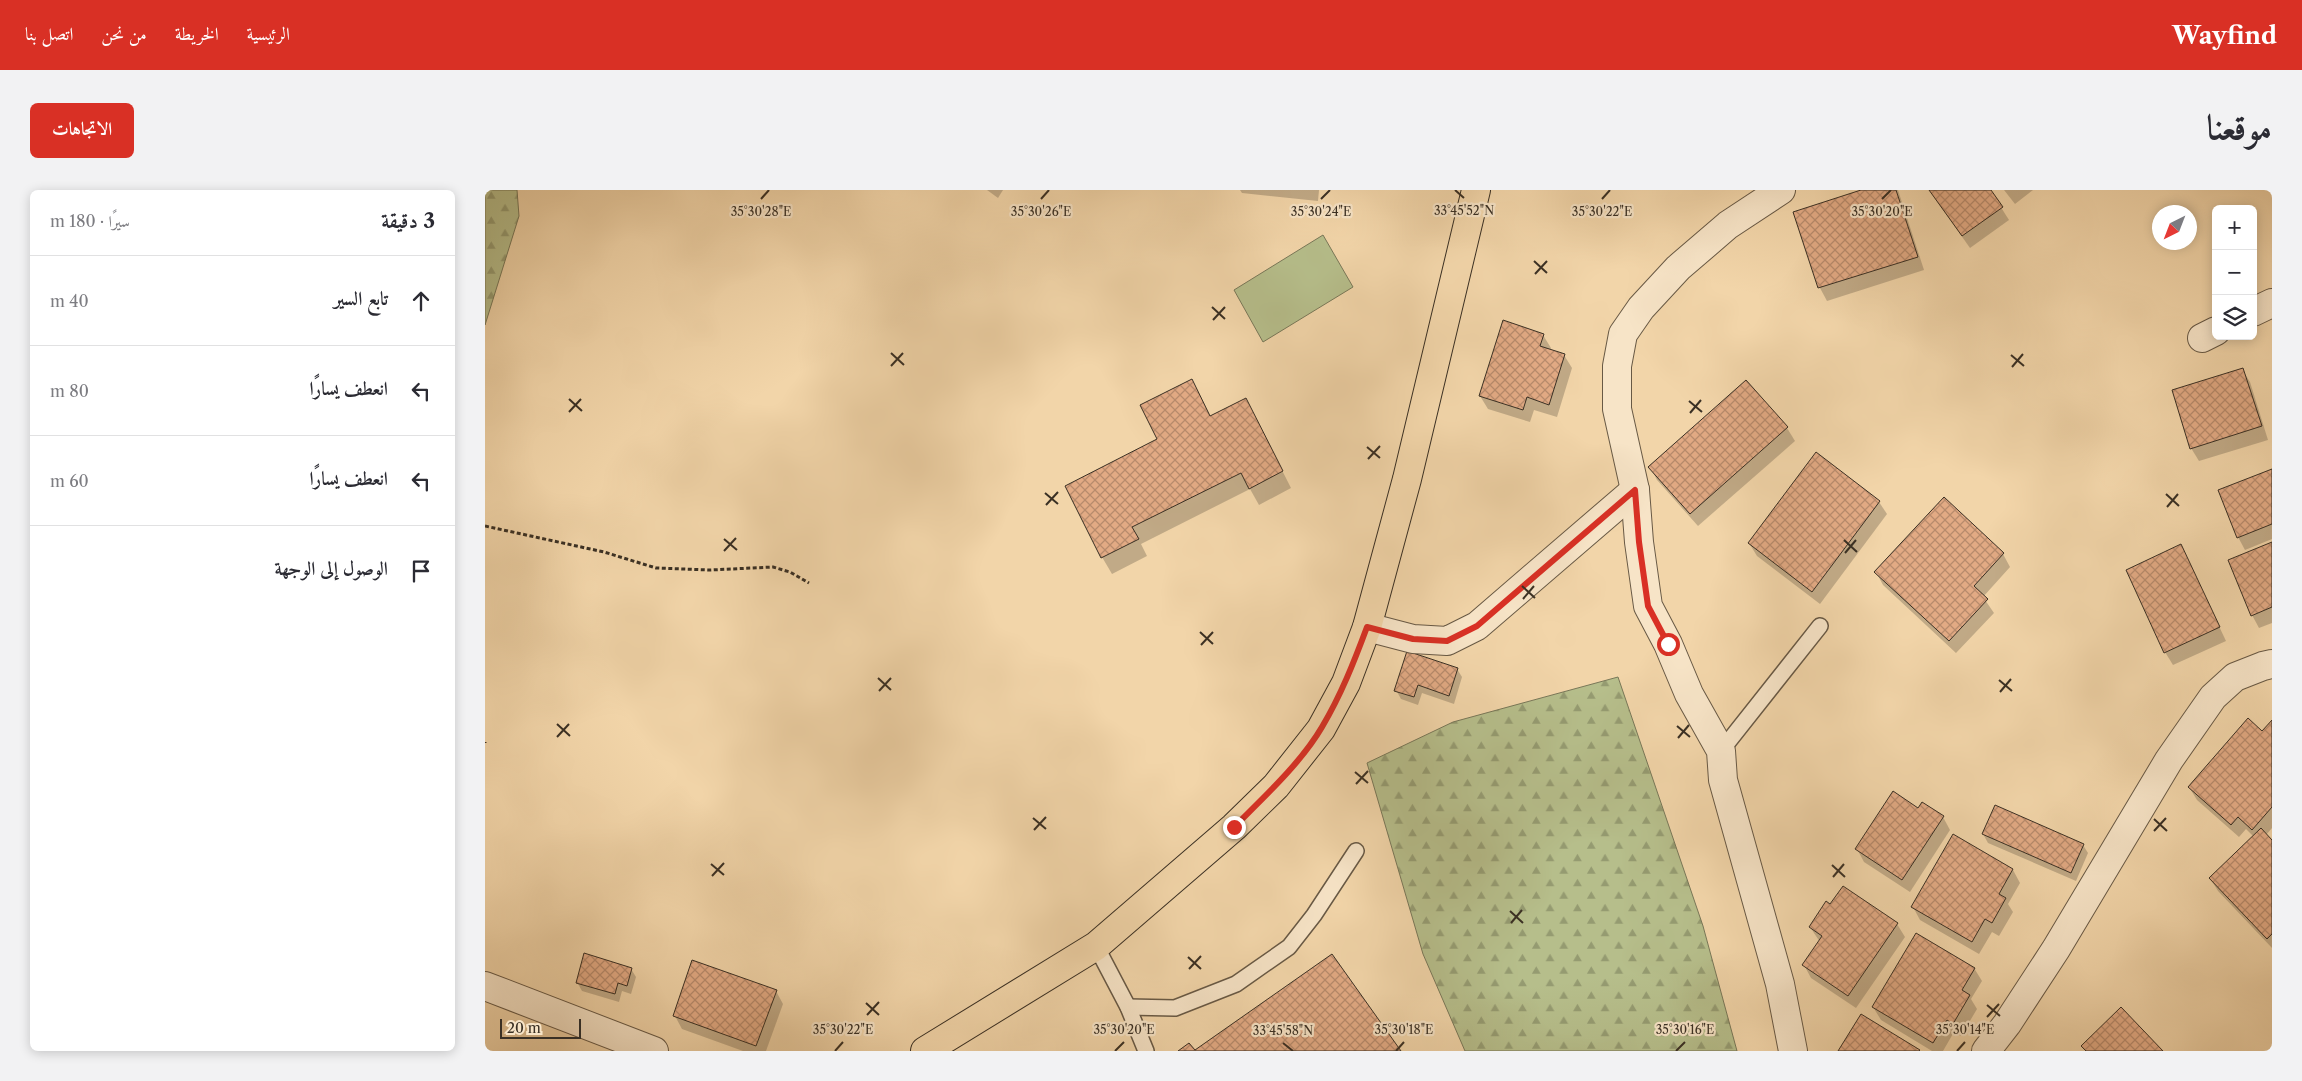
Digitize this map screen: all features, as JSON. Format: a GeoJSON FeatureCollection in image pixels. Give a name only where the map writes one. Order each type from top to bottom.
{"type":"FeatureCollection","features":[{"type":"Feature","properties":{"kind":"main road"},"geometry":{"type":"LineString","coordinates":[[925,1051],[1096,946],[1234,827],[1276,786],[1321,729],[1346,683],[1367,627],[1407,479],[1476,190]]}},
{"type":"Feature","properties":{"kind":"street"},"geometry":{"type":"LineString","coordinates":[[1781,190],[1728,225],[1678,268],[1641,308],[1623,334],[1617,366],[1617,409],[1635,490],[1639,542],[1648,606],[1668,644],[1689,694],[1721,751],[1723,780],[1780,984],[1793,1051]]}},
{"type":"Feature","properties":{"kind":"street"},"geometry":{"type":"LineString","coordinates":[[2257,310],[2272,303]]}},
{"type":"Feature","properties":{"kind":"street"},"geometry":{"type":"LineString","coordinates":[[1367,627],[1413,639],[1447,641],[1477,626],[1635,490]]}},
{"type":"Feature","properties":{"kind":"street"},"geometry":{"type":"LineString","coordinates":[[1986,1051],[2007,1024],[2056,949],[2169,760],[2213,697],[2235,677],[2272,664]]}},
{"type":"Feature","properties":{"kind":"street"},"geometry":{"type":"LineString","coordinates":[[485,986],[654,1051]]}},
{"type":"Feature","properties":{"kind":"lane"},"geometry":{"type":"LineString","coordinates":[[1721,751],[1820,626]]}},
{"type":"Feature","properties":{"kind":"lane"},"geometry":{"type":"LineString","coordinates":[[1128,1007],[1175,1008],[1236,984],[1289,947],[1314,915],[1355,851]]}},
{"type":"Feature","properties":{"kind":"lane"},"geometry":{"type":"LineString","coordinates":[[1096,946],[1128,1007],[1146,1051]]}},
{"type":"Feature","properties":{"kind":"path"},"geometry":{"type":"LineString","coordinates":[[485,526],[604,552],[656,568],[711,570],[773,567],[790,572],[809,583]]}},
{"type":"Feature","properties":{"kind":"green space"},"geometry":{"type":"Polygon","coordinates":[[[485,190],[517,190],[519,216],[485,325],[485,190]]]}},
{"type":"Feature","properties":{"kind":"green space"},"geometry":{"type":"Polygon","coordinates":[[[1323,235],[1353,287],[1263,342],[1234,290],[1323,235]]]}},
{"type":"Feature","properties":{"kind":"green space"},"geometry":{"type":"Polygon","coordinates":[[[1618,677],[1703,926],[1737,1051],[1465,1051],[1423,954],[1367,763],[1453,722],[1618,677]]]}},
{"type":"Feature","properties":{"kind":"building"},"geometry":{"type":"Polygon","coordinates":[[[1861,190],[1896,190],[1918,257],[1818,288],[1793,212],[1861,190]]]}},
{"type":"Feature","properties":{"kind":"building"},"geometry":{"type":"Polygon","coordinates":[[[1929,190],[1991,190],[2003,207],[1962,236],[1929,190]]]}},
{"type":"Feature","properties":{"kind":"building"},"geometry":{"type":"Polygon","coordinates":[[[1503,320],[1544,334],[1540,346],[1565,354],[1549,405],[1527,397],[1523,410],[1479,396],[1503,320]]]}},
{"type":"Feature","properties":{"kind":"building"},"geometry":{"type":"Polygon","coordinates":[[[2243,368],[2262,426],[2190,449],[2172,390],[2243,368]]]}},
{"type":"Feature","properties":{"kind":"building"},"geometry":{"type":"Polygon","coordinates":[[[1192,379],[1210,416],[1246,398],[1283,471],[1249,489],[1241,473],[1132,527],[1139,539],[1101,558],[1065,486],[1157,439],[1140,405],[1192,379]]]}},
{"type":"Feature","properties":{"kind":"building"},"geometry":{"type":"Polygon","coordinates":[[[1746,380],[1788,427],[1690,514],[1648,467],[1746,380]]]}},
{"type":"Feature","properties":{"kind":"building"},"geometry":{"type":"Polygon","coordinates":[[[1816,452],[1880,501],[1812,592],[1748,543],[1816,452]]]}},
{"type":"Feature","properties":{"kind":"building"},"geometry":{"type":"Polygon","coordinates":[[[2272,469],[2272,524],[2237,538],[2218,490],[2272,469]]]}},
{"type":"Feature","properties":{"kind":"building"},"geometry":{"type":"Polygon","coordinates":[[[1944,497],[2004,553],[1974,586],[1988,599],[1949,641],[1874,572],[1944,497]]]}},
{"type":"Feature","properties":{"kind":"building"},"geometry":{"type":"Polygon","coordinates":[[[2272,542],[2272,607],[2251,616],[2228,560],[2272,542]]]}},
{"type":"Feature","properties":{"kind":"building"},"geometry":{"type":"Polygon","coordinates":[[[2181,544],[2220,627],[2164,653],[2126,570],[2181,544]]]}},
{"type":"Feature","properties":{"kind":"building"},"geometry":{"type":"Polygon","coordinates":[[[1407,651],[1458,668],[1449,696],[1418,685],[1414,697],[1394,691],[1407,651]]]}},
{"type":"Feature","properties":{"kind":"building"},"geometry":{"type":"Polygon","coordinates":[[[2248,718],[2262,731],[2272,720],[2272,807],[2252,830],[2238,817],[2231,825],[2188,787],[2248,718]]]}},
{"type":"Feature","properties":{"kind":"building"},"geometry":{"type":"Polygon","coordinates":[[[1893,791],[1918,808],[1922,802],[1944,816],[1902,880],[1855,849],[1893,791]]]}},
{"type":"Feature","properties":{"kind":"building"},"geometry":{"type":"Polygon","coordinates":[[[1995,805],[2084,844],[2071,873],[1982,834],[1995,805]]]}},
{"type":"Feature","properties":{"kind":"building"},"geometry":{"type":"Polygon","coordinates":[[[2261,828],[2272,840],[2272,934],[2267,939],[2209,878],[2261,828]]]}},
{"type":"Feature","properties":{"kind":"building"},"geometry":{"type":"Polygon","coordinates":[[[1953,834],[2013,869],[1999,894],[2006,898],[1992,923],[1985,919],[1972,942],[1911,907],[1953,834]]]}},
{"type":"Feature","properties":{"kind":"building"},"geometry":{"type":"Polygon","coordinates":[[[1843,886],[1898,923],[1848,996],[1802,965],[1822,936],[1809,927],[1826,901],[1830,904],[1843,886]]]}},
{"type":"Feature","properties":{"kind":"building"},"geometry":{"type":"Polygon","coordinates":[[[1916,933],[1975,968],[1962,990],[1970,995],[1953,1024],[1947,1020],[1933,1043],[1872,1007],[1916,933]]]}},
{"type":"Feature","properties":{"kind":"building"},"geometry":{"type":"Polygon","coordinates":[[[584,953],[632,968],[627,986],[618,983],[615,994],[576,983],[584,953]]]}},
{"type":"Feature","properties":{"kind":"building"},"geometry":{"type":"Polygon","coordinates":[[[1332,954],[1401,1051],[1178,1051],[1189,1043],[1195,1050],[1332,954]]]}},
{"type":"Feature","properties":{"kind":"building"},"geometry":{"type":"Polygon","coordinates":[[[692,960],[777,990],[756,1046],[673,1016],[692,960]]]}},
{"type":"Feature","properties":{"kind":"building"},"geometry":{"type":"Polygon","coordinates":[[[2121,1007],[2163,1051],[2086,1051],[2081,1046],[2121,1007]]]}},
{"type":"Feature","properties":{"kind":"building"},"geometry":{"type":"Polygon","coordinates":[[[1861,1014],[1920,1050],[1838,1051],[1861,1014]]]}},
{"type":"Feature","properties":{"kind":"route"},"geometry":{"type":"LineString","coordinates":[[1234,827],[1276,786],[1321,729],[1346,683],[1367,627],[1413,639],[1447,641],[1477,626],[1635,490],[1639,542],[1648,606],[1668,644]]}}]}
